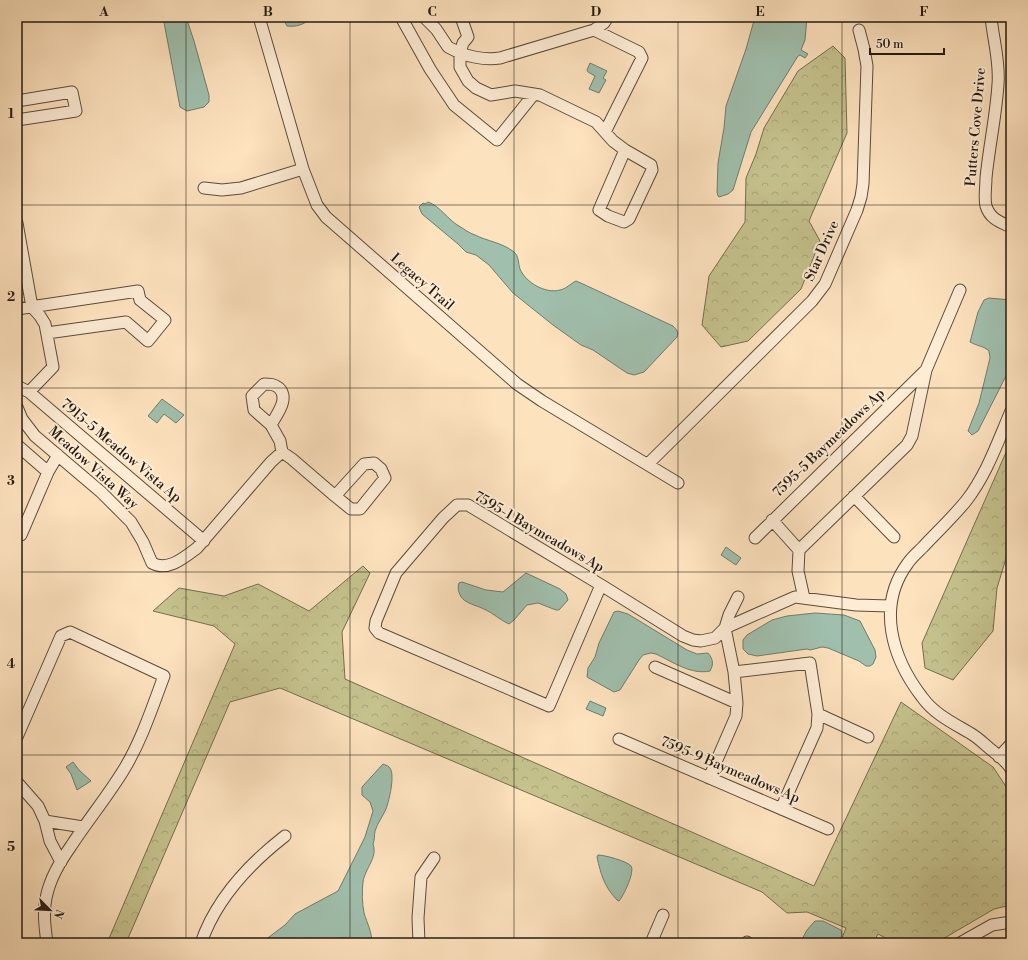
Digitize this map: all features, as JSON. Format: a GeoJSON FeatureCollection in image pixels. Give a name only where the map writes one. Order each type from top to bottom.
{"type":"FeatureCollection","features":[{"type":"Feature","properties":{"kind":"street","name":"Legacy Trail"},"geometry":{"type":"LineString","coordinates":[[258,17],[303,169],[317,205],[326,217],[517,384],[542,401],[678,483]]}},
{"type":"Feature","properties":{"kind":"street"},"geometry":{"type":"LineString","coordinates":[[401,17],[430,69],[454,105],[497,140],[534,94]]}},
{"type":"Feature","properties":{"kind":"street"},"geometry":{"type":"LineString","coordinates":[[424,17],[436,29],[448,46],[460,53],[490,59],[500,58],[594,30],[604,23],[608,17]]}},
{"type":"Feature","properties":{"kind":"street"},"geometry":{"type":"LineString","coordinates":[[461,17],[468,38],[463,43],[460,53],[460,67],[468,81],[479,90],[491,95],[515,91],[540,95],[596,122],[613,141],[625,150],[651,164],[652,170],[629,219],[624,222],[608,216],[599,210],[625,150]]}},
{"type":"Feature","properties":{"kind":"street","name":"Putters Cove Drive"},"geometry":{"type":"LineString","coordinates":[[990,17],[998,67],[998,83],[988,156],[986,206],[996,220],[1011,226]]}},
{"type":"Feature","properties":{"kind":"street"},"geometry":{"type":"LineString","coordinates":[[594,30],[639,52],[642,58],[605,132]]}},
{"type":"Feature","properties":{"kind":"street","name":"Star Drive"},"geometry":{"type":"LineString","coordinates":[[648,464],[812,301],[825,284],[857,210],[863,184],[867,66],[859,30]]}},
{"type":"Feature","properties":{"kind":"street"},"geometry":{"type":"LineString","coordinates":[[17,101],[72,92],[76,111],[17,120]]}},
{"type":"Feature","properties":{"kind":"street"},"geometry":{"type":"LineString","coordinates":[[204,188],[222,190],[241,188],[303,169]]}},
{"type":"Feature","properties":{"kind":"street"},"geometry":{"type":"LineString","coordinates":[[17,223],[32,307],[45,324],[53,367],[29,392]]}},
{"type":"Feature","properties":{"kind":"street"},"geometry":{"type":"LineString","coordinates":[[804,598],[798,571],[799,550],[903,449],[910,440],[926,370],[960,290]]}},
{"type":"Feature","properties":{"kind":"street"},"geometry":{"type":"LineString","coordinates":[[17,310],[138,291],[140,300],[165,320],[148,341],[126,322],[47,333]]}},
{"type":"Feature","properties":{"kind":"street","name":"7595-5 Baymeadows Ap"},"geometry":{"type":"LineString","coordinates":[[755,538],[926,370]]}},
{"type":"Feature","properties":{"kind":"street","name":"7915-5 Meadow Vista Ap"},"geometry":{"type":"LineString","coordinates":[[17,386],[29,392],[204,541]]}},
{"type":"Feature","properties":{"kind":"street","name":"Meadow Vista Way"},"geometry":{"type":"LineString","coordinates":[[17,407],[22,419],[35,436],[101,492],[131,522],[143,542],[152,563],[161,567],[167,566],[185,556],[204,541],[271,462],[282,452]]}},
{"type":"Feature","properties":{"kind":"street"},"geometry":{"type":"LineString","coordinates":[[1011,411],[979,482],[960,508],[908,563],[896,585],[890,606],[891,626],[896,650],[905,671],[922,698],[937,712],[979,740],[1000,757],[1011,769]]}},
{"type":"Feature","properties":{"kind":"street"},"geometry":{"type":"LineString","coordinates":[[271,425],[280,441],[282,452],[292,459],[335,496],[351,509],[360,508],[385,478],[381,469],[374,464],[364,464],[335,496]]}},
{"type":"Feature","properties":{"kind":"street"},"geometry":{"type":"LineString","coordinates":[[17,445],[48,472]]}},
{"type":"Feature","properties":{"kind":"street"},"geometry":{"type":"LineString","coordinates":[[21,535],[48,472],[58,455]]}},
{"type":"Feature","properties":{"kind":"street"},"geometry":{"type":"LineString","coordinates":[[854,496],[894,537]]}},
{"type":"Feature","properties":{"kind":"street","name":"7595-1 Baymeadows Ap"},"geometry":{"type":"LineString","coordinates":[[457,505],[468,505],[601,585],[549,706],[379,633],[375,628],[376,621],[396,573],[443,518],[457,505]]}},
{"type":"Feature","properties":{"kind":"street"},"geometry":{"type":"LineString","coordinates":[[772,520],[799,550]]}},
{"type":"Feature","properties":{"kind":"street"},"geometry":{"type":"LineString","coordinates":[[601,585],[683,636],[692,640],[701,641],[715,638],[725,628],[795,597],[856,605],[890,606]]}},
{"type":"Feature","properties":{"kind":"street"},"geometry":{"type":"LineString","coordinates":[[709,778],[736,716],[737,703],[734,672],[725,628],[729,614],[738,597]]}},
{"type":"Feature","properties":{"kind":"street"},"geometry":{"type":"LineString","coordinates":[[17,737],[61,636],[70,632],[164,676],[140,735],[123,770],[83,827],[51,881],[46,898],[44,920],[47,943]]}},
{"type":"Feature","properties":{"kind":"street"},"geometry":{"type":"LineString","coordinates":[[734,672],[810,663],[818,714],[816,728],[781,809]]}},
{"type":"Feature","properties":{"kind":"street"},"geometry":{"type":"LineString","coordinates":[[655,667],[737,703]]}},
{"type":"Feature","properties":{"kind":"street"},"geometry":{"type":"LineString","coordinates":[[818,714],[868,737]]}},
{"type":"Feature","properties":{"kind":"street","name":"7595-9 Baymeadows Ap"},"geometry":{"type":"LineString","coordinates":[[619,739],[828,829]]}},
{"type":"Feature","properties":{"kind":"street"},"geometry":{"type":"LineString","coordinates":[[1000,757],[1011,744]]}},
{"type":"Feature","properties":{"kind":"street"},"geometry":{"type":"LineString","coordinates":[[17,782],[32,798],[45,820],[50,841],[61,862]]}},
{"type":"Feature","properties":{"kind":"street"},"geometry":{"type":"LineString","coordinates":[[45,820],[83,827]]}},
{"type":"Feature","properties":{"kind":"street"},"geometry":{"type":"LineString","coordinates":[[202,943],[219,906],[235,883],[264,852],[285,836]]}},
{"type":"Feature","properties":{"kind":"street"},"geometry":{"type":"LineString","coordinates":[[419,943],[418,918],[421,878],[434,858]]}},
{"type":"Feature","properties":{"kind":"street"},"geometry":{"type":"LineString","coordinates":[[651,943],[663,915]]}},
{"type":"Feature","properties":{"kind":"street"},"geometry":{"type":"LineString","coordinates":[[960,943],[992,925],[1011,922]]}},
{"type":"Feature","properties":{"kind":"green space"},"geometry":{"type":"Polygon","coordinates":[[[833,46],[845,58],[847,133],[809,221],[820,241],[801,289],[748,341],[721,347],[702,325],[709,276],[745,222],[746,178],[756,154],[764,128],[798,71],[833,46]]]}},
{"type":"Feature","properties":{"kind":"green space"},"geometry":{"type":"Polygon","coordinates":[[[1011,441],[1011,547],[1008,552],[997,588],[993,631],[953,680],[925,668],[922,643],[1011,441]]]}},
{"type":"Feature","properties":{"kind":"green space"},"geometry":{"type":"Polygon","coordinates":[[[363,566],[370,573],[342,632],[345,679],[814,886],[901,702],[993,767],[1011,794],[1011,905],[994,909],[936,943],[895,943],[878,934],[873,943],[840,943],[846,928],[807,912],[787,913],[762,892],[280,688],[230,702],[126,943],[107,943],[235,644],[214,626],[153,611],[179,588],[224,596],[258,584],[309,611],[363,566]]]}},
{"type":"Feature","properties":{"kind":"shaded area"},"geometry":{"type":"Polygon","coordinates":[[[163,17],[186,17],[209,95],[209,102],[204,107],[187,111],[180,107],[163,17]]]}},
{"type":"Feature","properties":{"kind":"shaded area"},"geometry":{"type":"Polygon","coordinates":[[[282,17],[311,17],[305,23],[296,26],[287,26],[282,17]]]}},
{"type":"Feature","properties":{"kind":"shaded area"},"geometry":{"type":"Polygon","coordinates":[[[755,17],[807,17],[805,40],[801,50],[808,54],[805,58],[800,55],[798,56],[751,132],[733,190],[728,194],[719,197],[717,192],[718,163],[726,106],[746,49],[755,17]]]}},
{"type":"Feature","properties":{"kind":"shaded area"},"geometry":{"type":"Polygon","coordinates":[[[590,63],[607,71],[603,78],[606,80],[599,93],[589,89],[595,76],[587,70],[590,63]]]}},
{"type":"Feature","properties":{"kind":"shaded area"},"geometry":{"type":"Polygon","coordinates":[[[428,202],[469,232],[505,246],[514,252],[517,256],[520,269],[523,274],[537,286],[543,289],[555,291],[564,289],[576,281],[673,326],[677,331],[677,337],[644,372],[634,375],[627,373],[593,350],[581,345],[513,293],[489,265],[476,255],[466,252],[422,214],[419,207],[423,203],[425,204],[428,202]]]}},
{"type":"Feature","properties":{"kind":"shaded area"},"geometry":{"type":"Polygon","coordinates":[[[989,298],[1011,300],[1011,360],[1006,376],[978,431],[972,435],[968,431],[979,403],[990,358],[989,351],[987,349],[970,342],[978,312],[984,300],[989,298]]]}},
{"type":"Feature","properties":{"kind":"shaded area"},"geometry":{"type":"Polygon","coordinates":[[[162,399],[184,415],[176,423],[164,414],[157,423],[148,416],[162,399]]]}},
{"type":"Feature","properties":{"kind":"shaded area"},"geometry":{"type":"Polygon","coordinates":[[[726,547],[741,558],[736,565],[721,555],[726,547]]]}},
{"type":"Feature","properties":{"kind":"shaded area"},"geometry":{"type":"Polygon","coordinates":[[[526,573],[560,589],[566,594],[568,600],[559,610],[538,603],[527,605],[509,624],[466,601],[462,598],[459,592],[459,583],[462,582],[486,590],[503,592],[526,573]]]}},
{"type":"Feature","properties":{"kind":"shaded area"},"geometry":{"type":"Polygon","coordinates":[[[618,611],[628,614],[687,650],[697,654],[708,653],[712,662],[710,671],[703,672],[689,669],[651,653],[643,655],[620,690],[614,692],[587,677],[588,668],[595,657],[599,643],[614,612],[618,611]]]}},
{"type":"Feature","properties":{"kind":"shaded area"},"geometry":{"type":"Polygon","coordinates":[[[815,613],[844,615],[860,621],[875,650],[876,657],[873,664],[866,666],[859,661],[822,647],[810,650],[807,649],[757,656],[748,654],[743,649],[743,640],[747,635],[772,620],[787,616],[815,613]]]}},
{"type":"Feature","properties":{"kind":"shaded area"},"geometry":{"type":"Polygon","coordinates":[[[590,701],[606,708],[603,716],[586,709],[590,701]]]}},
{"type":"Feature","properties":{"kind":"shaded area"},"geometry":{"type":"Polygon","coordinates":[[[73,762],[91,781],[77,790],[71,774],[66,767],[73,762]]]}},
{"type":"Feature","properties":{"kind":"shaded area"},"geometry":{"type":"Polygon","coordinates":[[[383,764],[388,766],[391,770],[392,781],[386,809],[375,831],[373,844],[374,854],[364,877],[362,898],[363,909],[372,943],[359,943],[349,941],[347,938],[339,938],[337,943],[261,943],[285,925],[295,914],[338,891],[365,837],[373,811],[370,802],[362,795],[362,787],[383,764]]]}},
{"type":"Feature","properties":{"kind":"shaded area"},"geometry":{"type":"Polygon","coordinates":[[[598,855],[620,860],[631,866],[632,873],[624,894],[619,901],[609,890],[604,880],[597,857],[598,855]]]}},
{"type":"Feature","properties":{"kind":"shaded area"},"geometry":{"type":"Polygon","coordinates":[[[815,921],[823,921],[841,930],[842,935],[838,943],[800,943],[807,930],[815,921]]]}}]}
